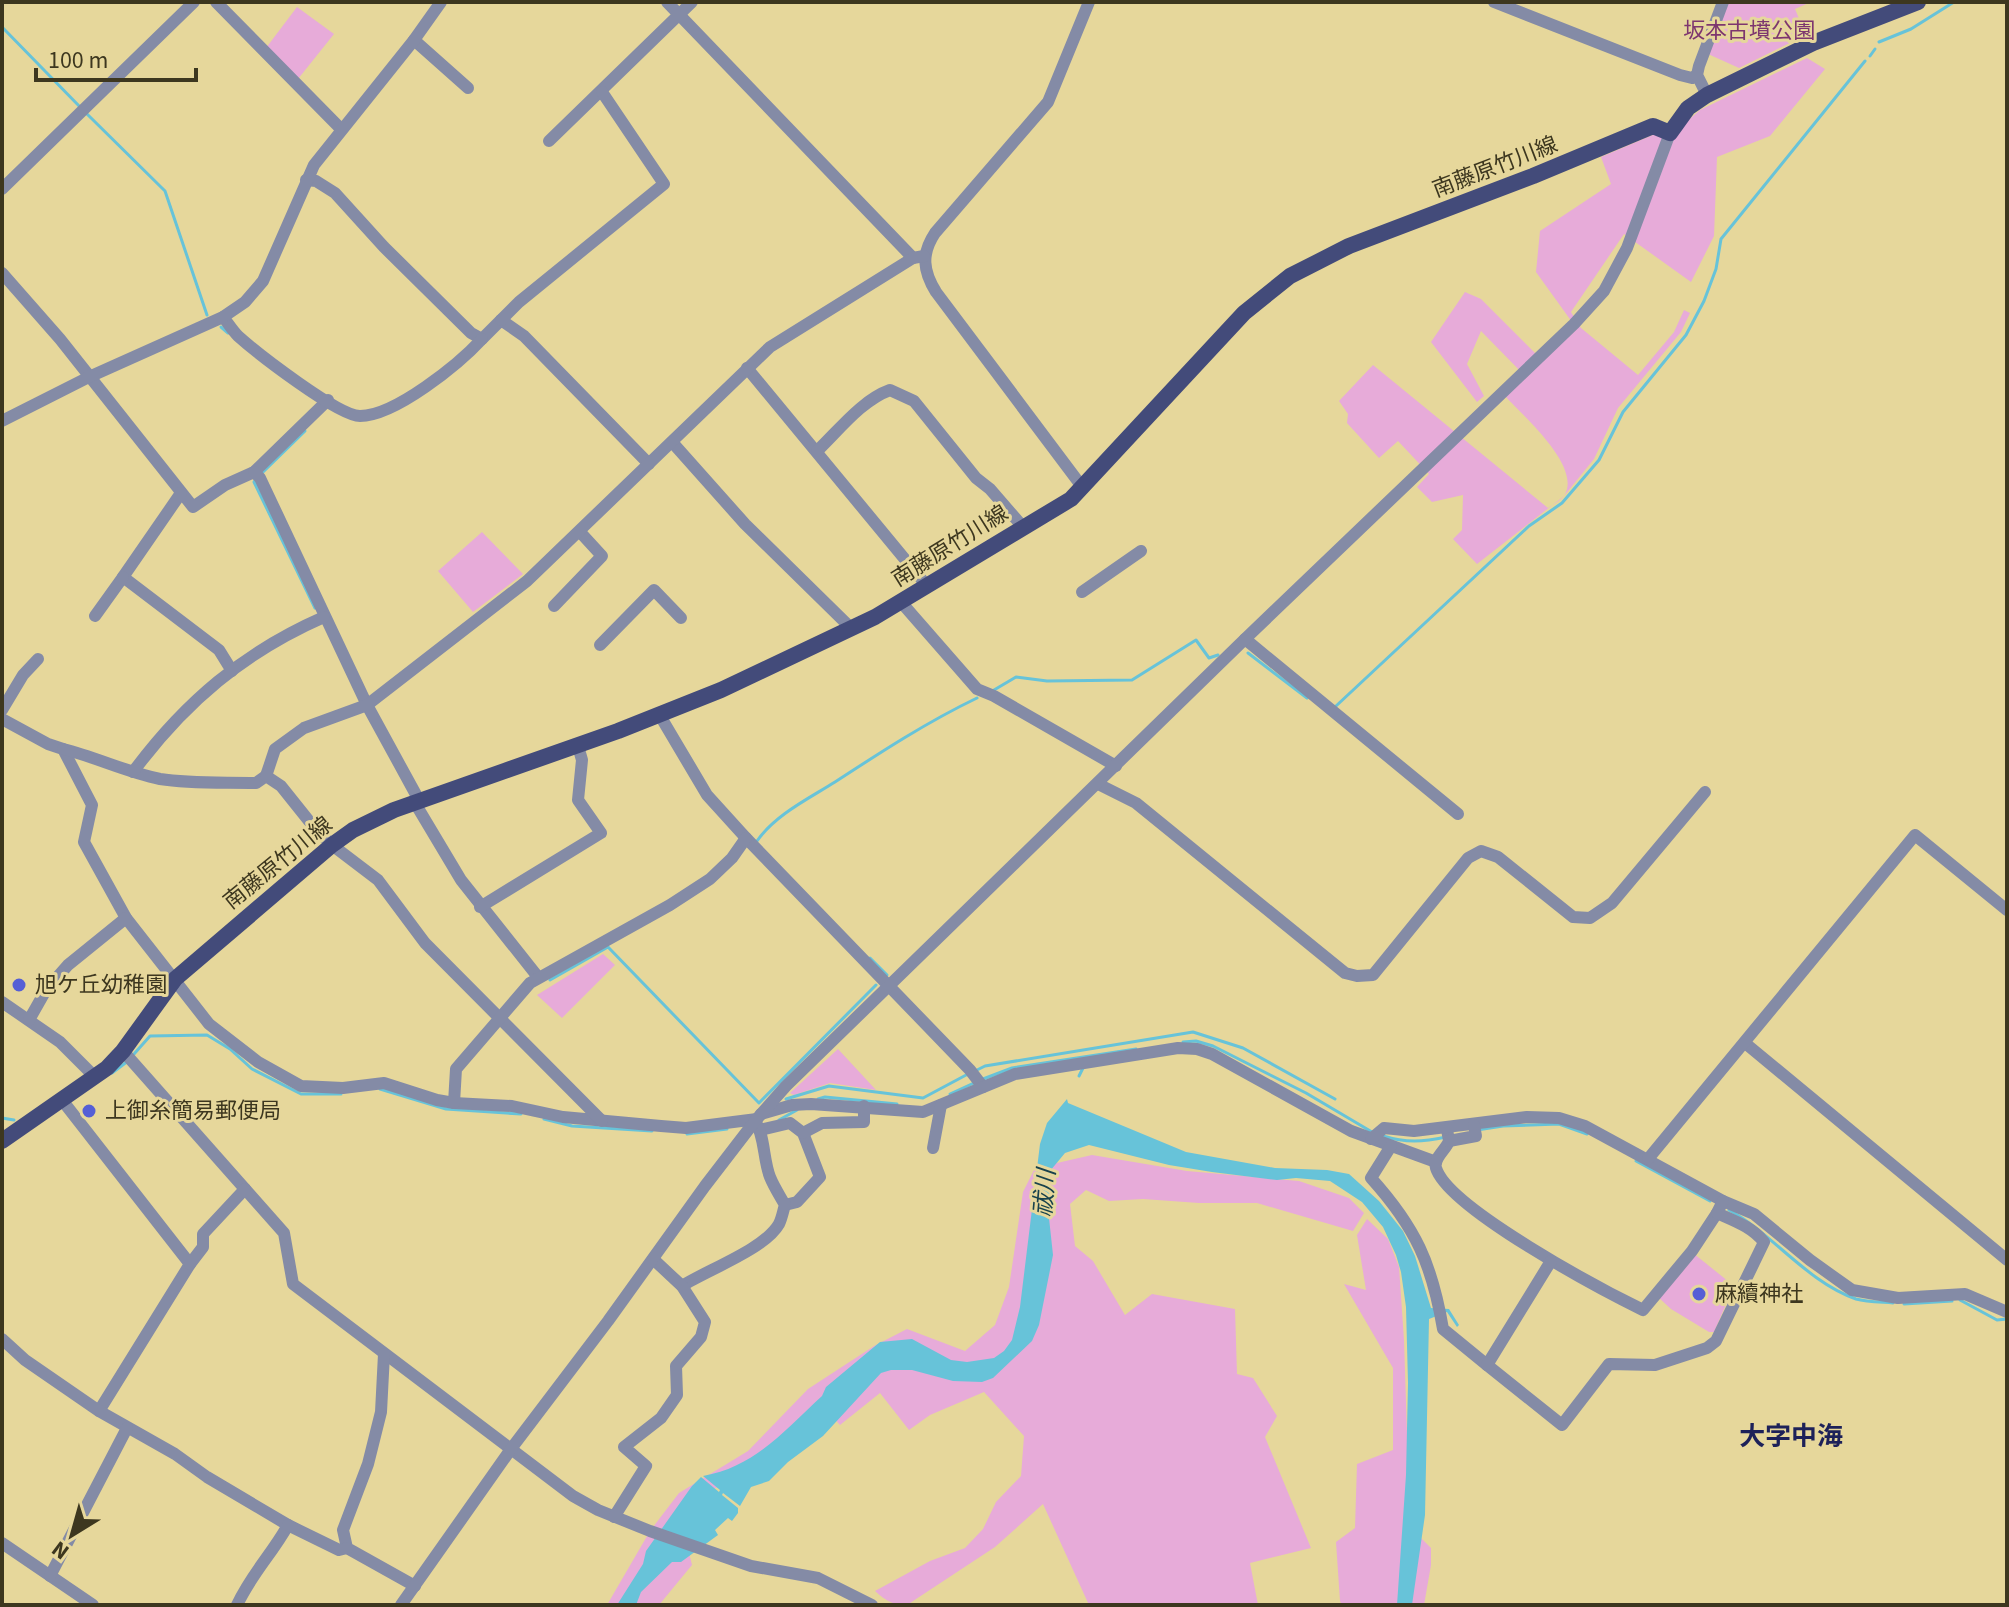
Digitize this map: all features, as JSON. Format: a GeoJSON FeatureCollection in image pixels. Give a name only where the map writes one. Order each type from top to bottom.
{"type":"FeatureCollection","features":[{"type":"Feature","properties":{"kind":"main road"},"geometry":{"type":"LineString","coordinates":[[1670,133],[1681,115],[1707,95],[1813,43],[1918,2]]}},
{"type":"Feature","properties":{"kind":"main road","name":"南藤原竹川線"},"geometry":{"type":"LineString","coordinates":[[2,1141],[95,1077],[123,1051],[175,979],[353,830],[417,802],[578,746],[721,690],[852,629],[1071,499],[1244,313],[1290,276],[1349,246],[1533,176],[1653,126],[1670,133]]}},
{"type":"Feature","properties":{"kind":"street"},"geometry":{"type":"LineString","coordinates":[[2,189],[194,2]]}},
{"type":"Feature","properties":{"kind":"street"},"geometry":{"type":"LineString","coordinates":[[216,2],[341,129]]}},
{"type":"Feature","properties":{"kind":"street"},"geometry":{"type":"LineString","coordinates":[[2,421],[89,377],[223,317],[245,302],[263,281],[314,165],[441,2]]}},
{"type":"Feature","properties":{"kind":"street"},"geometry":{"type":"LineString","coordinates":[[667,2],[919,257],[936,292],[1083,488]]}},
{"type":"Feature","properties":{"kind":"street"},"geometry":{"type":"LineString","coordinates":[[549,141],[692,2]]}},
{"type":"Feature","properties":{"kind":"street"},"geometry":{"type":"LineString","coordinates":[[2,719],[48,744],[87,754],[133,772],[164,779],[256,783],[266,776],[275,749],[304,728],[367,705],[527,581],[770,347],[919,257],[935,233],[1048,102],[1089,2]]}},
{"type":"Feature","properties":{"kind":"street"},"geometry":{"type":"LineString","coordinates":[[1494,2],[1680,75],[1692,78],[1697,75]]}},
{"type":"Feature","properties":{"kind":"street"},"geometry":{"type":"LineString","coordinates":[[1707,95],[1697,75],[1701,56],[1723,2]]}},
{"type":"Feature","properties":{"kind":"street"},"geometry":{"type":"LineString","coordinates":[[414,40],[468,88]]}},
{"type":"Feature","properties":{"kind":"street"},"geometry":{"type":"LineString","coordinates":[[223,317],[236,334],[285,372],[355,416],[370,415],[393,406],[462,361],[530,292],[664,184],[602,92]]}},
{"type":"Feature","properties":{"kind":"street"},"geometry":{"type":"LineString","coordinates":[[401,1605],[511,1449],[758,1121],[797,1075],[1574,324],[1604,291],[1627,248],[1670,133]]}},
{"type":"Feature","properties":{"kind":"street"},"geometry":{"type":"LineString","coordinates":[[306,180],[316,181],[335,193],[384,247],[471,333],[482,339]]}},
{"type":"Feature","properties":{"kind":"street"},"geometry":{"type":"LineString","coordinates":[[2,273],[30,303],[193,507],[225,485],[257,475],[328,400]]}},
{"type":"Feature","properties":{"kind":"street"},"geometry":{"type":"LineString","coordinates":[[501,320],[524,336],[649,464]]}},
{"type":"Feature","properties":{"kind":"street"},"geometry":{"type":"LineString","coordinates":[[747,368],[927,586]]}},
{"type":"Feature","properties":{"kind":"street"},"geometry":{"type":"LineString","coordinates":[[817,451],[861,409],[890,390],[914,401],[976,478],[990,489],[1023,527]]}},
{"type":"Feature","properties":{"kind":"street"},"geometry":{"type":"LineString","coordinates":[[672,442],[745,524],[852,629]]}},
{"type":"Feature","properties":{"kind":"street"},"geometry":{"type":"LineString","coordinates":[[257,475],[321,618],[434,838],[480,907],[538,977]]}},
{"type":"Feature","properties":{"kind":"street"},"geometry":{"type":"LineString","coordinates":[[95,616],[181,493]]}},
{"type":"Feature","properties":{"kind":"street"},"geometry":{"type":"LineString","coordinates":[[554,606],[602,556],[580,532]]}},
{"type":"Feature","properties":{"kind":"street"},"geometry":{"type":"LineString","coordinates":[[1082,592],[1141,551]]}},
{"type":"Feature","properties":{"kind":"street"},"geometry":{"type":"LineString","coordinates":[[123,577],[219,650],[232,671]]}},
{"type":"Feature","properties":{"kind":"street"},"geometry":{"type":"LineString","coordinates":[[600,645],[654,590],[681,618]]}},
{"type":"Feature","properties":{"kind":"street"},"geometry":{"type":"LineString","coordinates":[[901,602],[977,689],[1116,766]]}},
{"type":"Feature","properties":{"kind":"street"},"geometry":{"type":"LineString","coordinates":[[133,772],[187,707],[272,642],[321,618]]}},
{"type":"Feature","properties":{"kind":"street"},"geometry":{"type":"LineString","coordinates":[[1245,639],[1458,814]]}},
{"type":"Feature","properties":{"kind":"street"},"geometry":{"type":"LineString","coordinates":[[2,710],[23,675],[38,659]]}},
{"type":"Feature","properties":{"kind":"street"},"geometry":{"type":"LineString","coordinates":[[659,714],[707,795],[982,1085]]}},
{"type":"Feature","properties":{"kind":"street"},"geometry":{"type":"LineString","coordinates":[[480,907],[601,833],[578,800],[582,760],[578,746]]}},
{"type":"Feature","properties":{"kind":"street"},"geometry":{"type":"LineString","coordinates":[[63,749],[92,805],[84,842],[126,918],[209,1024],[258,1062],[301,1086],[343,1088],[384,1083],[437,1100],[512,1106],[563,1117],[686,1128],[758,1121],[790,1123],[803,1133],[820,1177],[797,1202],[785,1205]]}},
{"type":"Feature","properties":{"kind":"street"},"geometry":{"type":"LineString","coordinates":[[266,776],[281,786],[332,845],[378,880],[425,943],[602,1121]]}},
{"type":"Feature","properties":{"kind":"street"},"geometry":{"type":"LineString","coordinates":[[1098,784],[1136,803],[1345,973],[1357,976],[1373,975],[1468,858],[1481,851],[1498,857],[1573,917],[1590,918],[1612,903],[1705,792]]}},
{"type":"Feature","properties":{"kind":"street"},"geometry":{"type":"LineString","coordinates":[[1648,1159],[1915,835],[2007,910]]}},
{"type":"Feature","properties":{"kind":"street"},"geometry":{"type":"LineString","coordinates":[[454,1103],[456,1069],[538,977],[670,905],[710,879],[732,858],[746,838]]}},
{"type":"Feature","properties":{"kind":"street"},"geometry":{"type":"LineString","coordinates":[[29,1020],[46,990],[68,965],[126,918]]}},
{"type":"Feature","properties":{"kind":"street"},"geometry":{"type":"LineString","coordinates":[[2,1002],[60,1042],[95,1077]]}},
{"type":"Feature","properties":{"kind":"street"},"geometry":{"type":"LineString","coordinates":[[1745,1043],[2007,1260]]}},
{"type":"Feature","properties":{"kind":"street"},"geometry":{"type":"LineString","coordinates":[[758,1121],[797,1105],[811,1104],[914,1112],[930,1110],[982,1085],[1015,1074],[1178,1048],[1197,1049],[1212,1054],[1371,1139],[1436,1162]]}},
{"type":"Feature","properties":{"kind":"street"},"geometry":{"type":"LineString","coordinates":[[123,1051],[284,1233],[293,1284],[573,1496],[614,1517],[708,1552],[751,1566],[818,1578],[872,1605]]}},
{"type":"Feature","properties":{"kind":"street"},"geometry":{"type":"LineString","coordinates":[[62,1100],[190,1264]]}},
{"type":"Feature","properties":{"kind":"street"},"geometry":{"type":"LineString","coordinates":[[933,1148],[941,1105]]}},
{"type":"Feature","properties":{"kind":"street"},"geometry":{"type":"LineString","coordinates":[[803,1133],[822,1123],[864,1122],[864,1106]]}},
{"type":"Feature","properties":{"kind":"street"},"geometry":{"type":"LineString","coordinates":[[1371,1139],[1384,1128],[1448,1135],[1527,1117],[1559,1118],[1585,1126],[1648,1159],[1757,1233],[1764,1242],[1720,1335],[1707,1348],[1655,1365],[1609,1364],[1562,1425],[1443,1329],[1438,1295],[1425,1255],[1409,1226],[1371,1178],[1391,1146]]}},
{"type":"Feature","properties":{"kind":"street"},"geometry":{"type":"LineString","coordinates":[[682,1286],[704,1272],[732,1261],[778,1226],[785,1205],[770,1177],[761,1148],[758,1121]]}},
{"type":"Feature","properties":{"kind":"street"},"geometry":{"type":"LineString","coordinates":[[1448,1135],[1436,1162],[1436,1170],[1473,1207],[1551,1261],[1643,1310],[1692,1251],[1720,1207]]}},
{"type":"Feature","properties":{"kind":"street"},"geometry":{"type":"LineString","coordinates":[[99,1411],[203,1247],[203,1234],[245,1189]]}},
{"type":"Feature","properties":{"kind":"street"},"geometry":{"type":"LineString","coordinates":[[1720,1207],[1754,1214],[1852,1290],[1898,1298],[1965,1294],[2007,1312]]}},
{"type":"Feature","properties":{"kind":"street"},"geometry":{"type":"LineString","coordinates":[[614,1517],[646,1466],[624,1447],[661,1418],[677,1395],[676,1366],[701,1337],[705,1322],[682,1286],[653,1259]]}},
{"type":"Feature","properties":{"kind":"street"},"geometry":{"type":"LineString","coordinates":[[1487,1365],[1551,1261]]}},
{"type":"Feature","properties":{"kind":"street"},"geometry":{"type":"LineString","coordinates":[[2,1339],[25,1360],[99,1411],[175,1454],[207,1477],[288,1525],[339,1550],[347,1548],[415,1586]]}},
{"type":"Feature","properties":{"kind":"street"},"geometry":{"type":"LineString","coordinates":[[347,1548],[343,1530],[368,1464],[381,1412],[384,1354]]}},
{"type":"Feature","properties":{"kind":"street"},"geometry":{"type":"LineString","coordinates":[[50,1576],[127,1428]]}},
{"type":"Feature","properties":{"kind":"street"},"geometry":{"type":"LineString","coordinates":[[237,1605],[261,1562],[288,1525]]}},
{"type":"Feature","properties":{"kind":"street"},"geometry":{"type":"LineString","coordinates":[[2,1543],[93,1605]]}},
{"type":"Feature","properties":{"kind":"green space","name":"坂本古墳公園"},"geometry":{"type":"Polygon","coordinates":[[[1728,2],[1811,2],[1795,9],[1806,35],[1739,68],[1708,54],[1728,2]]]}},
{"type":"Feature","properties":{"kind":"green space"},"geometry":{"type":"Polygon","coordinates":[[[297,7],[334,34],[298,79],[266,48],[297,7]]]}},
{"type":"Feature","properties":{"kind":"green space"},"geometry":{"type":"Polygon","coordinates":[[[1807,58],[1825,69],[1770,136],[1717,157],[1714,236],[1691,282],[1624,234],[1571,312],[1581,328],[1638,375],[1674,332],[1684,310],[1690,313],[1681,332],[1618,408],[1594,459],[1564,496],[1568,484],[1558,457],[1537,429],[1505,396],[1525,376],[1481,331],[1467,364],[1484,396],[1477,402],[1431,342],[1465,292],[1481,299],[1542,360],[1577,329],[1536,272],[1540,231],[1611,184],[1601,157],[1655,134],[1677,130],[1700,110],[1807,58]]]}},
{"type":"Feature","properties":{"kind":"green space"},"geometry":{"type":"Polygon","coordinates":[[[1373,365],[1548,508],[1552,505],[1477,564],[1453,539],[1462,530],[1463,495],[1432,502],[1417,487],[1429,474],[1398,441],[1379,458],[1347,423],[1348,414],[1339,401],[1373,365]]]}},
{"type":"Feature","properties":{"kind":"green space"},"geometry":{"type":"Polygon","coordinates":[[[482,532],[523,574],[473,612],[438,571],[482,532]]]}},
{"type":"Feature","properties":{"kind":"green space"},"geometry":{"type":"Polygon","coordinates":[[[603,954],[615,965],[562,1018],[537,995],[603,954]]]}},
{"type":"Feature","properties":{"kind":"green space"},"geometry":{"type":"Polygon","coordinates":[[[838,1049],[876,1090],[830,1083],[794,1095],[790,1093],[838,1049]]]}},
{"type":"Feature","properties":{"kind":"green space"},"geometry":{"type":"Polygon","coordinates":[[[1092,1155],[1187,1171],[1299,1181],[1349,1198],[1364,1213],[1353,1231],[1257,1203],[1143,1199],[1109,1201],[1086,1190],[1070,1204],[1075,1246],[1093,1261],[1125,1315],[1152,1294],[1235,1309],[1237,1374],[1253,1378],[1277,1416],[1265,1437],[1311,1548],[1250,1563],[1258,1605],[1089,1605],[1043,1504],[995,1547],[907,1605],[894,1603],[875,1591],[930,1561],[965,1548],[983,1529],[996,1502],[1021,1476],[1024,1436],[984,1392],[930,1415],[909,1430],[880,1393],[840,1425],[819,1402],[731,1483],[691,1496],[681,1519],[692,1565],[659,1605],[607,1605],[650,1531],[679,1493],[748,1451],[808,1389],[874,1346],[907,1329],[965,1351],[995,1325],[1009,1287],[1023,1192],[1035,1168],[1092,1155]]]}},
{"type":"Feature","properties":{"kind":"green space"},"geometry":{"type":"Polygon","coordinates":[[[1367,1219],[1388,1239],[1399,1267],[1410,1527],[1431,1548],[1424,1605],[1342,1605],[1340,1601],[1336,1542],[1355,1528],[1357,1464],[1393,1450],[1393,1368],[1344,1284],[1366,1290],[1357,1235],[1367,1219]]]}},
{"type":"Feature","properties":{"kind":"green space"},"geometry":{"type":"Polygon","coordinates":[[[1693,1253],[1734,1286],[1714,1332],[1671,1309],[1658,1297],[1693,1253]]]}},
{"type":"Feature","properties":{"kind":"water","name":"祓川"},"geometry":{"type":"Polygon","coordinates":[[[1067,1099],[1068,1103],[1186,1152],[1275,1168],[1349,1174],[1379,1201],[1403,1231],[1415,1256],[1431,1308],[1449,1309],[1459,1325],[1457,1327],[1447,1312],[1429,1319],[1425,1515],[1412,1605],[1397,1605],[1406,1475],[1406,1307],[1401,1272],[1383,1227],[1362,1202],[1330,1181],[1277,1180],[1212,1172],[1089,1145],[1065,1153],[1050,1171],[1049,1218],[1053,1255],[1039,1325],[1032,1341],[993,1378],[982,1382],[953,1381],[912,1370],[881,1373],[823,1436],[788,1462],[769,1481],[751,1487],[740,1506],[723,1493],[738,1508],[732,1521],[728,1518],[715,1530],[718,1535],[681,1562],[672,1562],[641,1592],[636,1605],[617,1605],[643,1564],[646,1551],[701,1477],[719,1492],[703,1476],[754,1456],[822,1396],[826,1387],[880,1342],[912,1339],[951,1360],[967,1362],[994,1358],[1004,1351],[1012,1340],[1020,1307],[1040,1144],[1047,1123],[1067,1099]]]}},
{"type":"Feature","properties":{"kind":"waterway"},"geometry":{"type":"LineString","coordinates":[[1879,42],[1911,29],[1954,2]]}},
{"type":"Feature","properties":{"kind":"waterway"},"geometry":{"type":"LineString","coordinates":[[2,27],[82,109]]}},
{"type":"Feature","properties":{"kind":"waterway"},"geometry":{"type":"LineString","coordinates":[[1870,56],[1875,49]]}},
{"type":"Feature","properties":{"kind":"waterway"},"geometry":{"type":"LineString","coordinates":[[1336,706],[1529,526],[1562,503],[1599,460],[1623,412],[1686,335],[1716,269],[1721,239],[1865,61]]}},
{"type":"Feature","properties":{"kind":"waterway"},"geometry":{"type":"LineString","coordinates":[[87,114],[165,191],[207,315]]}},
{"type":"Feature","properties":{"kind":"waterway"},"geometry":{"type":"LineString","coordinates":[[221,327],[228,333]]}},
{"type":"Feature","properties":{"kind":"waterway"},"geometry":{"type":"LineString","coordinates":[[262,473],[305,431]]}},
{"type":"Feature","properties":{"kind":"waterway"},"geometry":{"type":"LineString","coordinates":[[257,478],[254,482],[315,608]]}},
{"type":"Feature","properties":{"kind":"waterway"},"geometry":{"type":"LineString","coordinates":[[994,690],[1016,677],[1047,681],[1132,680],[1196,640],[1209,658],[1218,655]]}},
{"type":"Feature","properties":{"kind":"waterway"},"geometry":{"type":"LineString","coordinates":[[1248,653],[1307,698]]}},
{"type":"Feature","properties":{"kind":"waterway"},"geometry":{"type":"LineString","coordinates":[[757,841],[773,823],[793,808],[904,738],[977,698]]}},
{"type":"Feature","properties":{"kind":"waterway"},"geometry":{"type":"LineString","coordinates":[[550,980],[608,947],[759,1103],[876,985]]}},
{"type":"Feature","properties":{"kind":"waterway"},"geometry":{"type":"LineString","coordinates":[[870,958],[887,975]]}},
{"type":"Feature","properties":{"kind":"waterway"},"geometry":{"type":"LineString","coordinates":[[975,1071],[985,1066],[1193,1032],[1243,1048],[1335,1099]]}},
{"type":"Feature","properties":{"kind":"waterway"},"geometry":{"type":"LineString","coordinates":[[134,1054],[150,1036],[207,1035],[230,1049],[252,1069],[301,1094],[341,1094]]}},
{"type":"Feature","properties":{"kind":"waterway"},"geometry":{"type":"LineString","coordinates":[[1183,1042],[1196,1041],[1213,1046],[1306,1093],[1372,1132]]}},
{"type":"Feature","properties":{"kind":"waterway"},"geometry":{"type":"LineString","coordinates":[[983,1079],[1012,1068],[1136,1049]]}},
{"type":"Feature","properties":{"kind":"waterway"},"geometry":{"type":"LineString","coordinates":[[112,1073],[128,1061]]}},
{"type":"Feature","properties":{"kind":"waterway"},"geometry":{"type":"LineString","coordinates":[[1079,1076],[1083,1068]]}},
{"type":"Feature","properties":{"kind":"waterway"},"geometry":{"type":"LineString","coordinates":[[786,1099],[829,1086],[923,1098],[968,1074]]}},
{"type":"Feature","properties":{"kind":"waterway"},"geometry":{"type":"LineString","coordinates":[[950,1094],[976,1082]]}},
{"type":"Feature","properties":{"kind":"waterway"},"geometry":{"type":"LineString","coordinates":[[380,1089],[446,1109],[521,1114]]}},
{"type":"Feature","properties":{"kind":"waterway"},"geometry":{"type":"LineString","coordinates":[[818,1099],[825,1097],[897,1104]]}},
{"type":"Feature","properties":{"kind":"waterway"},"geometry":{"type":"LineString","coordinates":[[779,1120],[797,1110]]}},
{"type":"Feature","properties":{"kind":"waterway"},"geometry":{"type":"LineString","coordinates":[[2,1118],[14,1120]]}},
{"type":"Feature","properties":{"kind":"waterway"},"geometry":{"type":"LineString","coordinates":[[544,1119],[572,1126],[652,1131]]}},
{"type":"Feature","properties":{"kind":"waterway"},"geometry":{"type":"LineString","coordinates":[[1477,1130],[1559,1124],[1587,1134]]}},
{"type":"Feature","properties":{"kind":"waterway"},"geometry":{"type":"LineString","coordinates":[[687,1134],[727,1129]]}},
{"type":"Feature","properties":{"kind":"waterway"},"geometry":{"type":"LineString","coordinates":[[1383,1136],[1414,1141],[1446,1137]]}},
{"type":"Feature","properties":{"kind":"waterway"},"geometry":{"type":"LineString","coordinates":[[1636,1161],[1710,1201]]}},
{"type":"Feature","properties":{"kind":"waterway"},"geometry":{"type":"LineString","coordinates":[[1729,1210],[1838,1291],[1860,1300],[1893,1303]]}},
{"type":"Feature","properties":{"kind":"waterway"},"geometry":{"type":"LineString","coordinates":[[1960,1300],[1997,1320],[2007,1319]]}},
{"type":"Feature","properties":{"kind":"waterway"},"geometry":{"type":"LineString","coordinates":[[1904,1304],[1952,1301]]}},
{"type":"Feature","properties":{"kind":"place","name":"旭ケ丘幼稚園"},"geometry":{"type":"Point","coordinates":[19,985]}},
{"type":"Feature","properties":{"kind":"place","name":"上御糸簡易郵便局"},"geometry":{"type":"Point","coordinates":[89,1111]}},
{"type":"Feature","properties":{"kind":"place","name":"麻續神社"},"geometry":{"type":"Point","coordinates":[1699,1294]}},
{"type":"Feature","properties":{"kind":"district","name":"大字中海"},"geometry":{"type":"Point","coordinates":[1791,1436]}}]}
